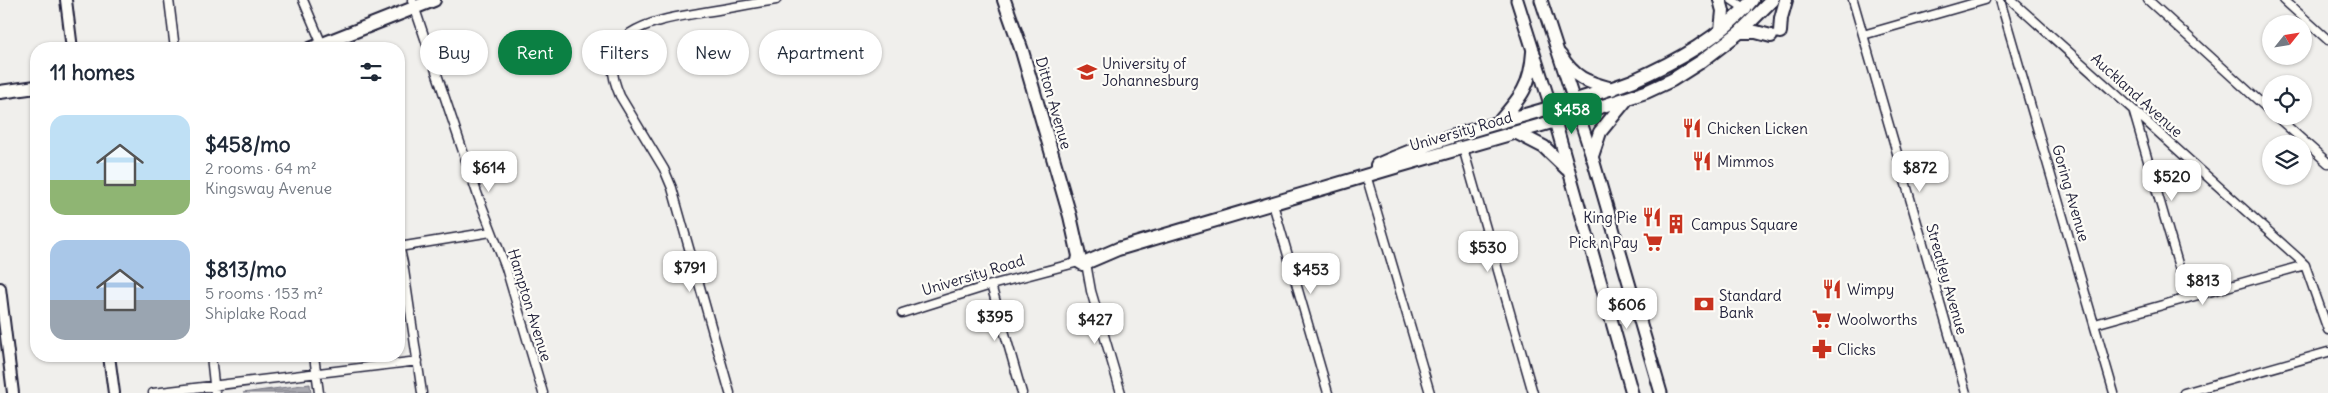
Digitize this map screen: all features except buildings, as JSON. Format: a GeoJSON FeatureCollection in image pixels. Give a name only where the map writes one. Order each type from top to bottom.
{"type":"FeatureCollection","features":[{"type":"Feature","properties":{"kind":"main road"},"geometry":{"type":"LineString","coordinates":[[329,42],[413,4],[434,0]]}},
{"type":"Feature","properties":{"kind":"main road","name":"Ditton Avenue"},"geometry":{"type":"LineString","coordinates":[[1004,0],[1022,51],[1082,259]]}},
{"type":"Feature","properties":{"kind":"main road"},"geometry":{"type":"LineString","coordinates":[[1517,0],[1551,107],[1567,169],[1632,393]]}},
{"type":"Feature","properties":{"kind":"main road"},"geometry":{"type":"LineString","coordinates":[[1541,0],[1592,156],[1661,393]]}},
{"type":"Feature","properties":{"kind":"main road"},"geometry":{"type":"LineString","coordinates":[[1720,0],[1723,11],[1721,30]]}},
{"type":"Feature","properties":{"kind":"main road","name":"University Road"},"geometry":{"type":"LineString","coordinates":[[1082,259],[1366,175],[1555,122],[1627,99],[1672,80],[1702,61],[1740,32],[1772,0]]}},
{"type":"Feature","properties":{"kind":"main road"},"geometry":{"type":"LineString","coordinates":[[1740,32],[1775,34],[1786,0]]}},
{"type":"Feature","properties":{"kind":"main road"},"geometry":{"type":"LineString","coordinates":[[1721,30],[1750,2]]}},
{"type":"Feature","properties":{"kind":"main road","name":"University Road"},"geometry":{"type":"LineString","coordinates":[[1334,185],[1413,149],[1500,121],[1612,89],[1647,75],[1721,30]]}},
{"type":"Feature","properties":{"kind":"main road"},"geometry":{"type":"LineString","coordinates":[[1500,121],[1526,89],[1532,72],[1533,52]]}},
{"type":"Feature","properties":{"kind":"main road"},"geometry":{"type":"LineString","coordinates":[[1560,56],[1574,74],[1586,81],[1612,89]]}},
{"type":"Feature","properties":{"kind":"main road"},"geometry":{"type":"LineString","coordinates":[[0,92],[30,88]]}},
{"type":"Feature","properties":{"kind":"main road"},"geometry":{"type":"LineString","coordinates":[[1592,156],[1600,132],[1627,99]]}},
{"type":"Feature","properties":{"kind":"main road"},"geometry":{"type":"LineString","coordinates":[[1517,132],[1544,147],[1567,169]]}},
{"type":"Feature","properties":{"kind":"street"},"geometry":{"type":"LineString","coordinates":[[66,0],[71,42]]}},
{"type":"Feature","properties":{"kind":"street"},"geometry":{"type":"LineString","coordinates":[[169,0],[174,42]]}},
{"type":"Feature","properties":{"kind":"street"},"geometry":{"type":"LineString","coordinates":[[304,0],[317,42]]}},
{"type":"Feature","properties":{"kind":"street"},"geometry":{"type":"LineString","coordinates":[[730,393],[672,188],[664,169],[614,83],[613,60],[618,45],[633,30],[651,23],[776,0]]}},
{"type":"Feature","properties":{"kind":"street"},"geometry":{"type":"LineString","coordinates":[[1732,0],[1750,2],[1759,14]]}},
{"type":"Feature","properties":{"kind":"street","name":"Streatley Avenue"},"geometry":{"type":"LineString","coordinates":[[1853,0],[1966,393]]}},
{"type":"Feature","properties":{"kind":"street"},"geometry":{"type":"LineString","coordinates":[[1863,35],[1985,0]]}},
{"type":"Feature","properties":{"kind":"street","name":"Goring Avenue"},"geometry":{"type":"LineString","coordinates":[[2000,0],[2114,393]]}},
{"type":"Feature","properties":{"kind":"street","name":"Auckland Avenue"},"geometry":{"type":"LineString","coordinates":[[2011,0],[2305,265],[2328,330]]}},
{"type":"Feature","properties":{"kind":"street"},"geometry":{"type":"LineString","coordinates":[[2148,0],[2262,104]]}},
{"type":"Feature","properties":{"kind":"street"},"geometry":{"type":"LineString","coordinates":[[2284,0],[2328,40]]}},
{"type":"Feature","properties":{"kind":"street","name":"Hampton Avenue"},"geometry":{"type":"LineString","coordinates":[[413,4],[490,232],[506,268],[543,393]]}},
{"type":"Feature","properties":{"kind":"street"},"geometry":{"type":"LineString","coordinates":[[2134,112],[2188,298]]}},
{"type":"Feature","properties":{"kind":"street"},"geometry":{"type":"LineString","coordinates":[[2286,125],[2328,163]]}},
{"type":"Feature","properties":{"kind":"street"},"geometry":{"type":"LineString","coordinates":[[1463,148],[1533,393]]}},
{"type":"Feature","properties":{"kind":"street"},"geometry":{"type":"LineString","coordinates":[[1366,175],[1430,393]]}},
{"type":"Feature","properties":{"kind":"street"},"geometry":{"type":"LineString","coordinates":[[1273,204],[1328,393]]}},
{"type":"Feature","properties":{"kind":"street"},"geometry":{"type":"LineString","coordinates":[[405,245],[490,232]]}},
{"type":"Feature","properties":{"kind":"street","name":"University Road"},"geometry":{"type":"LineString","coordinates":[[902,313],[1082,259]]}},
{"type":"Feature","properties":{"kind":"street","name":"Ditton Avenue"},"geometry":{"type":"LineString","coordinates":[[1082,259],[1121,393]]}},
{"type":"Feature","properties":{"kind":"street"},"geometry":{"type":"LineString","coordinates":[[2095,324],[2305,265]]}},
{"type":"Feature","properties":{"kind":"street"},"geometry":{"type":"LineString","coordinates":[[405,282],[422,393]]}},
{"type":"Feature","properties":{"kind":"street"},"geometry":{"type":"LineString","coordinates":[[991,285],[1022,393]]}},
{"type":"Feature","properties":{"kind":"street"},"geometry":{"type":"LineString","coordinates":[[0,288],[13,393]]}},
{"type":"Feature","properties":{"kind":"street"},"geometry":{"type":"LineString","coordinates":[[2184,393],[2328,352]]}},
{"type":"Feature","properties":{"kind":"street"},"geometry":{"type":"LineString","coordinates":[[153,393],[215,389],[316,373],[418,361]]}},
{"type":"Feature","properties":{"kind":"street"},"geometry":{"type":"LineString","coordinates":[[110,362],[114,393]]}},
{"type":"Feature","properties":{"kind":"street"},"geometry":{"type":"LineString","coordinates":[[212,362],[215,389]]}},
{"type":"Feature","properties":{"kind":"street"},"geometry":{"type":"LineString","coordinates":[[315,362],[319,393]]}},
{"type":"Feature","properties":{"kind":"shaded area"},"geometry":{"type":"Polygon","coordinates":[[[310,384],[311,393],[243,393],[310,384]]]}},
{"type":"Feature","properties":{"kind":"place","name":"University of Johannesburg"},"geometry":{"type":"Point","coordinates":[1087,72]}},
{"type":"Feature","properties":{"kind":"place","name":"Chicken Licken"},"geometry":{"type":"Point","coordinates":[1692,128]}},
{"type":"Feature","properties":{"kind":"place","name":"Mimmos"},"geometry":{"type":"Point","coordinates":[1702,161]}},
{"type":"Feature","properties":{"kind":"place","name":"King Pie"},"geometry":{"type":"Point","coordinates":[1652,217]}},
{"type":"Feature","properties":{"kind":"place","name":"Campus Square"},"geometry":{"type":"Point","coordinates":[1676,224]}},
{"type":"Feature","properties":{"kind":"place","name":"Pick n Pay"},"geometry":{"type":"Point","coordinates":[1653,242]}},
{"type":"Feature","properties":{"kind":"place","name":"Wimpy"},"geometry":{"type":"Point","coordinates":[1832,289]}},
{"type":"Feature","properties":{"kind":"place","name":"Standard Bank"},"geometry":{"type":"Point","coordinates":[1704,304]}},
{"type":"Feature","properties":{"kind":"place","name":"Woolworths"},"geometry":{"type":"Point","coordinates":[1822,319]}},
{"type":"Feature","properties":{"kind":"place","name":"Clicks"},"geometry":{"type":"Point","coordinates":[1822,349]}}]}
